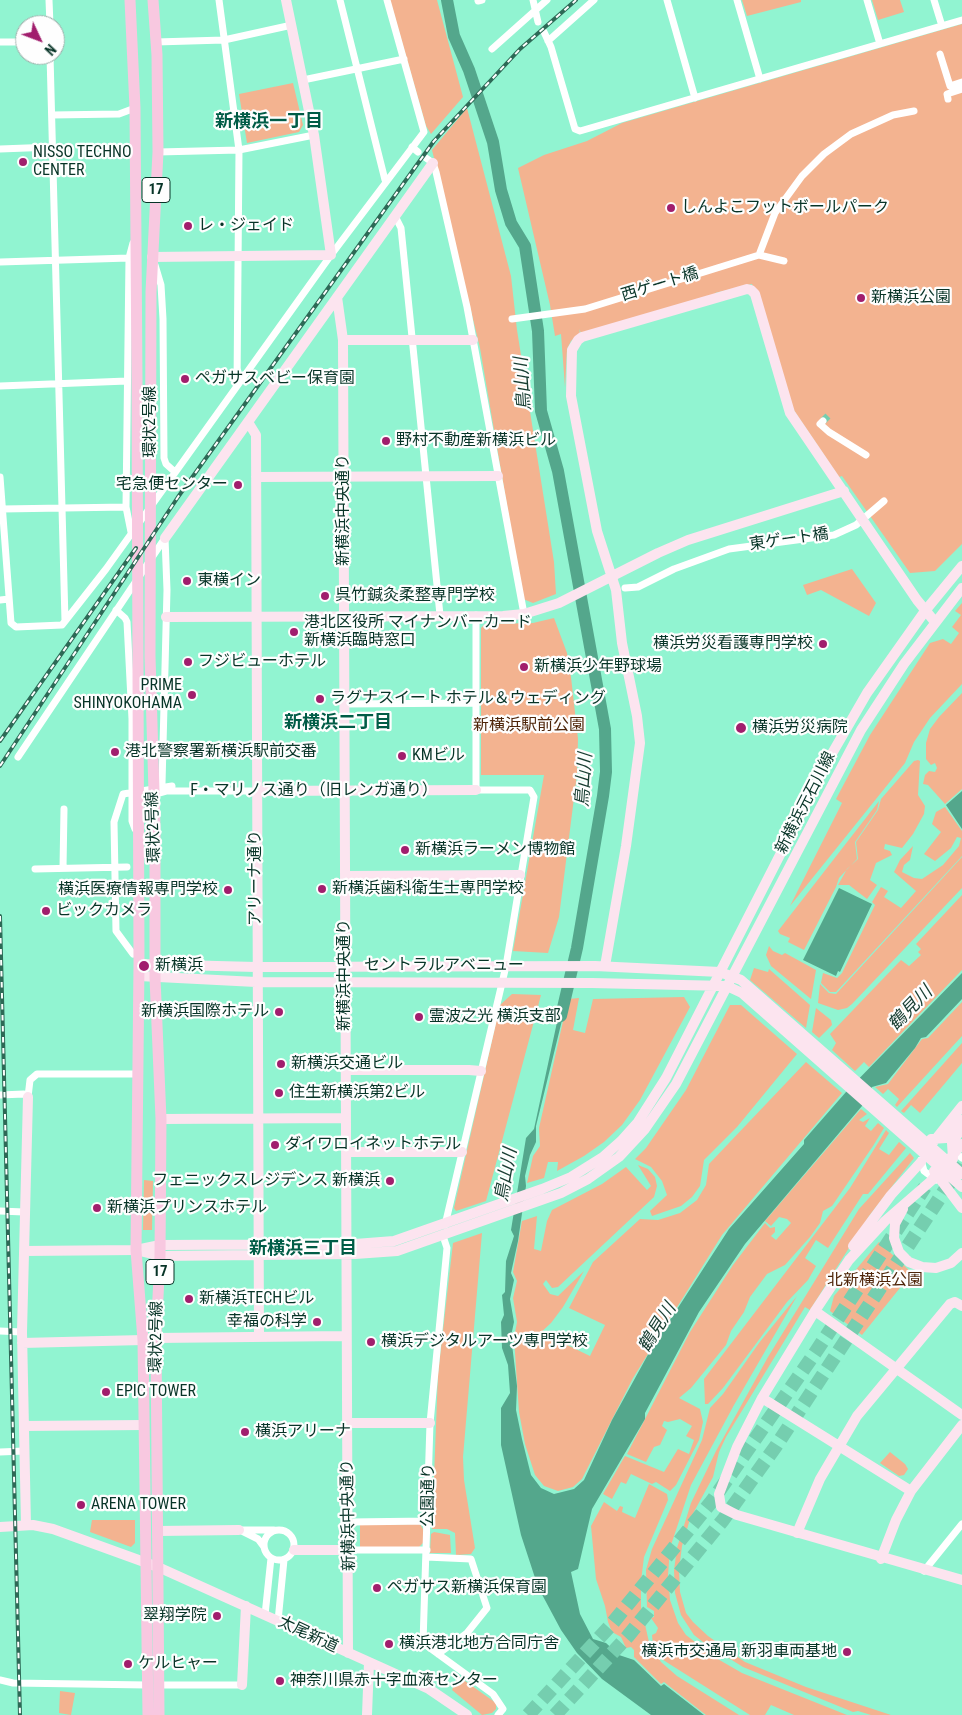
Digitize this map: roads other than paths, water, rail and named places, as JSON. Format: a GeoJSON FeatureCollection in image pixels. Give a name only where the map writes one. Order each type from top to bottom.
{"type":"FeatureCollection","features":[{"type":"Feature","properties":{"kind":"main road","name":"環状2号線"},"geometry":{"type":"LineString","coordinates":[[130,0],[135,108],[137,230],[132,380],[138,742],[139,970],[136,1250],[143,1340],[145,1562],[153,1685],[160,1715]]}},
{"type":"Feature","properties":{"kind":"main road","name":"環状2号線"},"geometry":{"type":"LineString","coordinates":[[148,1715],[153,1685],[158,1567],[156,1338],[160,1250],[161,1119],[155,978],[152,742],[152,257],[158,152],[156,42],[153,0]]}},
{"type":"Feature","properties":{"kind":"street"},"geometry":{"type":"LineString","coordinates":[[49,0],[50,15]]}},
{"type":"Feature","properties":{"kind":"street"},"geometry":{"type":"LineString","coordinates":[[219,0],[240,150],[237,385]]}},
{"type":"Feature","properties":{"kind":"street"},"geometry":{"type":"LineString","coordinates":[[286,0],[314,135],[331,255]]}},
{"type":"Feature","properties":{"kind":"street"},"geometry":{"type":"LineString","coordinates":[[340,0],[385,180]]}},
{"type":"Feature","properties":{"kind":"street"},"geometry":{"type":"LineString","coordinates":[[0,477],[11,623],[16,627],[55,627],[62,625],[106,569],[385,180],[424,132],[387,0]]}},
{"type":"Feature","properties":{"kind":"street"},"geometry":{"type":"LineString","coordinates":[[533,0],[538,22]]}},
{"type":"Feature","properties":{"kind":"street"},"geometry":{"type":"LineString","coordinates":[[492,49],[547,0]]}},
{"type":"Feature","properties":{"kind":"street"},"geometry":{"type":"LineString","coordinates":[[548,41],[594,0]]}},
{"type":"Feature","properties":{"kind":"street"},"geometry":{"type":"LineString","coordinates":[[667,0],[695,98]]}},
{"type":"Feature","properties":{"kind":"street"},"geometry":{"type":"LineString","coordinates":[[737,0],[760,79]]}},
{"type":"Feature","properties":{"kind":"street"},"geometry":{"type":"LineString","coordinates":[[867,0],[880,44]]}},
{"type":"Feature","properties":{"kind":"street"},"geometry":{"type":"LineString","coordinates":[[934,0],[942,26]]}},
{"type":"Feature","properties":{"kind":"street"},"geometry":{"type":"LineString","coordinates":[[544,32],[575,129],[580,131],[962,20]]}},
{"type":"Feature","properties":{"kind":"street"},"geometry":{"type":"LineString","coordinates":[[156,42],[224,40],[292,26]]}},
{"type":"Feature","properties":{"kind":"street"},"geometry":{"type":"LineString","coordinates":[[0,42],[15,42]]}},
{"type":"Feature","properties":{"kind":"street"},"geometry":{"type":"LineString","coordinates":[[940,54],[950,86],[962,82]]}},
{"type":"Feature","properties":{"kind":"street"},"geometry":{"type":"LineString","coordinates":[[303,80],[404,59]]}},
{"type":"Feature","properties":{"kind":"street"},"geometry":{"type":"LineString","coordinates":[[50,65],[60,507],[65,621]]}},
{"type":"Feature","properties":{"kind":"street"},"geometry":{"type":"LineString","coordinates":[[948,96],[962,89]]}},
{"type":"Feature","properties":{"kind":"street"},"geometry":{"type":"LineString","coordinates":[[52,115],[119,114],[135,108]]}},
{"type":"Feature","properties":{"kind":"street"},"geometry":{"type":"LineString","coordinates":[[784,261],[759,255],[776,213],[802,176],[824,154],[851,134],[893,115],[914,111]]}},
{"type":"Feature","properties":{"kind":"street"},"geometry":{"type":"LineString","coordinates":[[158,152],[240,150],[314,135]]}},
{"type":"Feature","properties":{"kind":"street"},"geometry":{"type":"LineString","coordinates":[[0,149],[53,147]]}},
{"type":"Feature","properties":{"kind":"street"},"geometry":{"type":"LineString","coordinates":[[412,147],[418,152]]}},
{"type":"Feature","properties":{"kind":"street"},"geometry":{"type":"LineString","coordinates":[[18,757],[165,538],[395,216],[429,160]]}},
{"type":"Feature","properties":{"kind":"street"},"geometry":{"type":"LineString","coordinates":[[429,160],[473,340],[524,614]]}},
{"type":"Feature","properties":{"kind":"street"},"geometry":{"type":"LineString","coordinates":[[395,216],[401,228],[440,615]]}},
{"type":"Feature","properties":{"kind":"street"},"geometry":{"type":"LineString","coordinates":[[132,532],[126,507],[132,380],[129,258],[137,230]]}},
{"type":"Feature","properties":{"kind":"street"},"geometry":{"type":"LineString","coordinates":[[175,472],[166,464],[164,458],[161,285],[152,257],[331,255]]}},
{"type":"Feature","properties":{"kind":"street","name":"西ゲート橋"},"geometry":{"type":"LineString","coordinates":[[515,318],[585,309],[759,255]]}},
{"type":"Feature","properties":{"kind":"street"},"geometry":{"type":"LineString","coordinates":[[0,262],[129,258]]}},
{"type":"Feature","properties":{"kind":"street"},"geometry":{"type":"LineString","coordinates":[[600,966],[628,838],[640,743],[612,576],[597,531],[571,396],[572,350],[582,336],[747,288],[751,290],[755,294],[787,405],[925,611],[935,622]]}},
{"type":"Feature","properties":{"kind":"street","name":"新横浜中央通り"},"geometry":{"type":"LineString","coordinates":[[337,297],[344,340],[348,1653]]}},
{"type":"Feature","properties":{"kind":"street"},"geometry":{"type":"LineString","coordinates":[[344,340],[473,340]]}},
{"type":"Feature","properties":{"kind":"street"},"geometry":{"type":"LineString","coordinates":[[0,386],[132,380]]}},
{"type":"Feature","properties":{"kind":"street"},"geometry":{"type":"LineString","coordinates":[[823,421],[820,424],[829,432],[866,455]]}},
{"type":"Feature","properties":{"kind":"street","name":"アリーナ通り"},"geometry":{"type":"LineString","coordinates":[[248,422],[256,435],[256,982],[259,1337]]}},
{"type":"Feature","properties":{"kind":"street"},"geometry":{"type":"LineString","coordinates":[[256,478],[498,476]]}},
{"type":"Feature","properties":{"kind":"street"},"geometry":{"type":"LineString","coordinates":[[166,616],[524,614],[559,603],[688,540],[844,491]]}},
{"type":"Feature","properties":{"kind":"street","name":"東ゲート橋"},"geometry":{"type":"LineString","coordinates":[[625,588],[638,587],[674,569],[714,554],[752,545],[806,540],[834,535],[856,525],[884,502]]}},
{"type":"Feature","properties":{"kind":"street"},"geometry":{"type":"LineString","coordinates":[[2,509],[126,507]]}},
{"type":"Feature","properties":{"kind":"street"},"geometry":{"type":"LineString","coordinates":[[153,794],[162,784],[166,616],[165,538]]}},
{"type":"Feature","properties":{"kind":"street","name":"新横浜元石川線"},"geometry":{"type":"LineString","coordinates":[[346,1249],[394,1241],[445,1225],[571,1177],[593,1164],[621,1141],[654,1099],[845,730],[880,673],[925,611],[962,566]]}},
{"type":"Feature","properties":{"kind":"street","name":"新横浜元石川線"},"geometry":{"type":"LineString","coordinates":[[346,1249],[397,1251],[490,1220],[577,1185],[609,1165],[628,1148],[645,1129],[670,1095],[862,730],[935,622],[962,588]]}},
{"type":"Feature","properties":{"kind":"street"},"geometry":{"type":"LineString","coordinates":[[0,600],[9,600]]}},
{"type":"Feature","properties":{"kind":"street"},"geometry":{"type":"LineString","coordinates":[[116,610],[127,622],[132,718],[132,821],[138,839]]}},
{"type":"Feature","properties":{"kind":"street"},"geometry":{"type":"LineString","coordinates":[[445,1225],[506,966],[534,797],[530,790],[476,790],[476,615]]}},
{"type":"Feature","properties":{"kind":"street"},"geometry":{"type":"LineString","coordinates":[[344,704],[476,703]]}},
{"type":"Feature","properties":{"kind":"street"},"geometry":{"type":"LineString","coordinates":[[133,954],[116,931],[114,822],[121,794],[172,786]]}},
{"type":"Feature","properties":{"kind":"street","name":"F・マリノス通り（旧レンガ通り）"},"geometry":{"type":"LineString","coordinates":[[138,799],[167,791],[476,790]]}},
{"type":"Feature","properties":{"kind":"street"},"geometry":{"type":"LineString","coordinates":[[63,868],[64,809]]}},
{"type":"Feature","properties":{"kind":"street"},"geometry":{"type":"LineString","coordinates":[[36,869],[127,867]]}},
{"type":"Feature","properties":{"kind":"street"},"geometry":{"type":"LineString","coordinates":[[345,876],[520,875]]}},
{"type":"Feature","properties":{"kind":"street","name":"セントラルアベニュー"},"geometry":{"type":"LineString","coordinates":[[139,970],[155,964],[256,967],[600,966],[720,972],[732,975]]}},
{"type":"Feature","properties":{"kind":"street","name":"セントラルアベニュー"},"geometry":{"type":"LineString","coordinates":[[139,970],[155,978],[256,982],[592,982],[727,986]]}},
{"type":"Feature","properties":{"kind":"street"},"geometry":{"type":"LineString","coordinates":[[732,975],[744,989],[913,1137],[962,1174]]}},
{"type":"Feature","properties":{"kind":"street"},"geometry":{"type":"LineString","coordinates":[[727,986],[744,989]]}},
{"type":"Feature","properties":{"kind":"street"},"geometry":{"type":"LineString","coordinates":[[345,1070],[469,1070],[481,1072]]}},
{"type":"Feature","properties":{"kind":"street"},"geometry":{"type":"LineString","coordinates":[[26,1525],[22,1337],[24,1212],[30,1080],[37,1074],[138,1074]]}},
{"type":"Feature","properties":{"kind":"street"},"geometry":{"type":"LineString","coordinates":[[0,1094],[24,1094],[28,1097]]}},
{"type":"Feature","properties":{"kind":"street"},"geometry":{"type":"LineString","coordinates":[[815,1311],[818,1302],[859,1238],[962,1106]]}},
{"type":"Feature","properties":{"kind":"street"},"geometry":{"type":"LineString","coordinates":[[161,1119],[346,1118]]}},
{"type":"Feature","properties":{"kind":"street"},"geometry":{"type":"LineString","coordinates":[[913,1137],[940,1140],[950,1134],[962,1120]]}},
{"type":"Feature","properties":{"kind":"street"},"geometry":{"type":"LineString","coordinates":[[962,1128],[952,1144],[951,1150],[962,1174]]}},
{"type":"Feature","properties":{"kind":"street"},"geometry":{"type":"LineString","coordinates":[[913,1137],[962,1187]]}},
{"type":"Feature","properties":{"kind":"street"},"geometry":{"type":"LineString","coordinates":[[913,1137],[962,1208]]}},
{"type":"Feature","properties":{"kind":"street"},"geometry":{"type":"LineString","coordinates":[[346,1152],[462,1152]]}},
{"type":"Feature","properties":{"kind":"street"},"geometry":{"type":"LineString","coordinates":[[960,1152],[885,1221],[858,1249],[815,1311],[762,1398],[730,1461],[718,1494],[719,1502],[726,1512],[881,1559],[962,1580]]}},
{"type":"Feature","properties":{"kind":"street"},"geometry":{"type":"LineString","coordinates":[[922,1159],[924,1171],[962,1201]]}},
{"type":"Feature","properties":{"kind":"street"},"geometry":{"type":"LineString","coordinates":[[912,1198],[895,1224],[896,1246],[904,1257],[916,1265],[929,1268],[942,1267],[951,1263],[962,1252]]}},
{"type":"Feature","properties":{"kind":"street"},"geometry":{"type":"LineString","coordinates":[[0,1211],[24,1212]]}},
{"type":"Feature","properties":{"kind":"street","name":"公園通り"},"geometry":{"type":"LineString","coordinates":[[443,1236],[447,1248],[430,1423],[423,1643],[493,1694],[503,1709],[498,1715]]}},
{"type":"Feature","properties":{"kind":"street"},"geometry":{"type":"LineString","coordinates":[[24,1250],[346,1249]]}},
{"type":"Feature","properties":{"kind":"street"},"geometry":{"type":"LineString","coordinates":[[797,1533],[820,1479],[860,1412],[950,1304],[955,1302],[962,1306]]}},
{"type":"Feature","properties":{"kind":"street"},"geometry":{"type":"LineString","coordinates":[[815,1311],[962,1415]]}},
{"type":"Feature","properties":{"kind":"street"},"geometry":{"type":"LineString","coordinates":[[0,1331],[22,1337],[143,1340]]}},
{"type":"Feature","properties":{"kind":"street"},"geometry":{"type":"LineString","coordinates":[[156,1338],[346,1336]]}},
{"type":"Feature","properties":{"kind":"street"},"geometry":{"type":"LineString","coordinates":[[762,1398],[911,1491]]}},
{"type":"Feature","properties":{"kind":"street"},"geometry":{"type":"LineString","coordinates":[[348,1423],[430,1423]]}},
{"type":"Feature","properties":{"kind":"street"},"geometry":{"type":"LineString","coordinates":[[24,1426],[144,1425]]}},
{"type":"Feature","properties":{"kind":"street"},"geometry":{"type":"LineString","coordinates":[[881,1559],[896,1520],[911,1491],[962,1425]]}},
{"type":"Feature","properties":{"kind":"street"},"geometry":{"type":"LineString","coordinates":[[0,1452],[24,1451]]}},
{"type":"Feature","properties":{"kind":"street"},"geometry":{"type":"LineString","coordinates":[[349,1522],[428,1521]]}},
{"type":"Feature","properties":{"kind":"street"},"geometry":{"type":"LineString","coordinates":[[924,1571],[962,1524]]}},
{"type":"Feature","properties":{"kind":"street","name":"太尾新道"},"geometry":{"type":"LineString","coordinates":[[0,1527],[26,1525],[59,1530],[158,1567],[429,1689],[467,1715]]}},
{"type":"Feature","properties":{"kind":"street"},"geometry":{"type":"LineString","coordinates":[[239,1530],[254,1537],[271,1558],[265,1615]]}},
{"type":"Feature","properties":{"kind":"street"},"geometry":{"type":"LineString","coordinates":[[264,1547],[265,1538],[276,1530]]}},
{"type":"Feature","properties":{"kind":"street"},"geometry":{"type":"LineString","coordinates":[[158,1531],[285,1530],[292,1536],[294,1550]]}},
{"type":"Feature","properties":{"kind":"street"},"geometry":{"type":"LineString","coordinates":[[278,1621],[284,1560],[294,1550],[349,1550],[427,1554],[471,1559],[487,1608],[467,1633],[438,1654]]}},
{"type":"Feature","properties":{"kind":"street"},"geometry":{"type":"LineString","coordinates":[[271,1558],[284,1560]]}},
{"type":"Feature","properties":{"kind":"street"},"geometry":{"type":"LineString","coordinates":[[0,1680],[13,1683],[242,1685],[246,1606]]}},
{"type":"Feature","properties":{"kind":"street"},"geometry":{"type":"LineString","coordinates":[[367,1715],[369,1662]]}},
{"type":"Feature","properties":{"kind":"waterway","name":"鳥山川"},"geometry":{"type":"LineString","coordinates":[[447,0],[454,36],[469,70],[493,142],[501,190],[511,223],[525,246],[538,331],[541,411],[558,471],[605,729],[606,772],[603,796],[577,948],[561,1016]]}},
{"type":"Feature","properties":{"kind":"tunnel"},"geometry":{"type":"LineString","coordinates":[[823,421],[829,415]]}},
{"type":"Feature","properties":{"kind":"tunnel"},"geometry":{"type":"LineString","coordinates":[[555,1715],[628,1636],[723,1520],[776,1446],[962,1164]]}},
{"type":"Feature","properties":{"kind":"tunnel"},"geometry":{"type":"LineString","coordinates":[[528,1715],[611,1625],[712,1501],[815,1353],[925,1187]]}},
{"type":"Feature","properties":{"kind":"railway"},"geometry":{"type":"LineString","coordinates":[[0,766],[178,497],[434,141],[520,49],[576,0]]}},
{"type":"Feature","properties":{"kind":"railway"},"geometry":{"type":"LineString","coordinates":[[0,741],[136,548]]}},
{"type":"Feature","properties":{"kind":"railway"},"geometry":{"type":"LineString","coordinates":[[0,916],[20,1715]]}},
{"type":"Feature","properties":{"kind":"place","name":"NISSO TECHNO CENTER"},"geometry":{"type":"Point","coordinates":[23,162]}},
{"type":"Feature","properties":{"kind":"place","name":"しんよこフットボールパーク"},"geometry":{"type":"Point","coordinates":[671,208]}},
{"type":"Feature","properties":{"kind":"place","name":"レ・ジェイド"},"geometry":{"type":"Point","coordinates":[188,226]}},
{"type":"Feature","properties":{"kind":"place","name":"新横浜公園"},"geometry":{"type":"Point","coordinates":[861,298]}},
{"type":"Feature","properties":{"kind":"place","name":"ペガサスベビー保育園"},"geometry":{"type":"Point","coordinates":[185,379]}},
{"type":"Feature","properties":{"kind":"place","name":"野村不動産新横浜ビル"},"geometry":{"type":"Point","coordinates":[386,441]}},
{"type":"Feature","properties":{"kind":"place","name":"宅急便センター"},"geometry":{"type":"Point","coordinates":[238,485]}},
{"type":"Feature","properties":{"kind":"place","name":"東横イン"},"geometry":{"type":"Point","coordinates":[187,581]}},
{"type":"Feature","properties":{"kind":"place","name":"呉竹鍼灸柔整専門学校"},"geometry":{"type":"Point","coordinates":[325,596]}},
{"type":"Feature","properties":{"kind":"place","name":"港北区役所 マイナンバーカード 新横浜臨時窓口"},"geometry":{"type":"Point","coordinates":[294,632]}},
{"type":"Feature","properties":{"kind":"place","name":"横浜労災看護専門学校"},"geometry":{"type":"Point","coordinates":[823,644]}},
{"type":"Feature","properties":{"kind":"place","name":"フジビューホテル"},"geometry":{"type":"Point","coordinates":[188,662]}},
{"type":"Feature","properties":{"kind":"place","name":"新横浜少年野球場"},"geometry":{"type":"Point","coordinates":[524,667]}},
{"type":"Feature","properties":{"kind":"place","name":"PRIME SHINYOKOHAMA"},"geometry":{"type":"Point","coordinates":[192,695]}},
{"type":"Feature","properties":{"kind":"place","name":"ラグナスイート ホテル＆ウェディング"},"geometry":{"type":"Point","coordinates":[320,699]}},
{"type":"Feature","properties":{"kind":"place","name":"横浜労災病院"},"geometry":{"type":"Point","coordinates":[741,728]}},
{"type":"Feature","properties":{"kind":"place","name":"港北警察署新横浜駅前交番"},"geometry":{"type":"Point","coordinates":[115,752]}},
{"type":"Feature","properties":{"kind":"place","name":"KMビル"},"geometry":{"type":"Point","coordinates":[402,756]}},
{"type":"Feature","properties":{"kind":"place","name":"新横浜ラーメン博物館"},"geometry":{"type":"Point","coordinates":[405,850]}},
{"type":"Feature","properties":{"kind":"place","name":"新横浜歯科衛生士専門学校"},"geometry":{"type":"Point","coordinates":[322,889]}},
{"type":"Feature","properties":{"kind":"place","name":"横浜医療情報専門学校"},"geometry":{"type":"Point","coordinates":[228,890]}},
{"type":"Feature","properties":{"kind":"place","name":"ビックカメラ"},"geometry":{"type":"Point","coordinates":[46,911]}},
{"type":"Feature","properties":{"kind":"place","name":"新横浜"},"geometry":{"type":"Point","coordinates":[144,966]}},
{"type":"Feature","properties":{"kind":"place","name":"新横浜国際ホテル"},"geometry":{"type":"Point","coordinates":[279,1012]}},
{"type":"Feature","properties":{"kind":"place","name":"霊波之光 横浜支部"},"geometry":{"type":"Point","coordinates":[419,1017]}},
{"type":"Feature","properties":{"kind":"place","name":"新横浜交通ビル"},"geometry":{"type":"Point","coordinates":[281,1064]}},
{"type":"Feature","properties":{"kind":"place","name":"住生新横浜第2ビル"},"geometry":{"type":"Point","coordinates":[279,1093]}},
{"type":"Feature","properties":{"kind":"place","name":"ダイワロイネットホテル"},"geometry":{"type":"Point","coordinates":[275,1145]}},
{"type":"Feature","properties":{"kind":"place","name":"フェニックスレジデンス 新横浜"},"geometry":{"type":"Point","coordinates":[390,1181]}},
{"type":"Feature","properties":{"kind":"place","name":"新横浜プリンスホテル"},"geometry":{"type":"Point","coordinates":[97,1208]}},
{"type":"Feature","properties":{"kind":"place","name":"新横浜TECHビル"},"geometry":{"type":"Point","coordinates":[189,1299]}},
{"type":"Feature","properties":{"kind":"place","name":"幸福の科学"},"geometry":{"type":"Point","coordinates":[317,1322]}},
{"type":"Feature","properties":{"kind":"place","name":"横浜デジタルアーツ専門学校"},"geometry":{"type":"Point","coordinates":[371,1342]}},
{"type":"Feature","properties":{"kind":"place","name":"EPIC TOWER"},"geometry":{"type":"Point","coordinates":[106,1392]}},
{"type":"Feature","properties":{"kind":"place","name":"横浜アリーナ"},"geometry":{"type":"Point","coordinates":[245,1432]}},
{"type":"Feature","properties":{"kind":"place","name":"ARENA TOWER"},"geometry":{"type":"Point","coordinates":[81,1505]}},
{"type":"Feature","properties":{"kind":"place","name":"ペガサス新横浜保育園"},"geometry":{"type":"Point","coordinates":[377,1588]}},
{"type":"Feature","properties":{"kind":"place","name":"翠翔学院"},"geometry":{"type":"Point","coordinates":[217,1616]}},
{"type":"Feature","properties":{"kind":"place","name":"横浜港北地方合同庁舎"},"geometry":{"type":"Point","coordinates":[389,1644]}},
{"type":"Feature","properties":{"kind":"place","name":"横浜市交通局 新羽車両基地"},"geometry":{"type":"Point","coordinates":[847,1652]}},
{"type":"Feature","properties":{"kind":"place","name":"ケルヒャー"},"geometry":{"type":"Point","coordinates":[128,1664]}},
{"type":"Feature","properties":{"kind":"place","name":"神奈川県赤十字血液センター"},"geometry":{"type":"Point","coordinates":[280,1681]}},
{"type":"Feature","properties":{"kind":"district","name":"新横浜一丁目"},"geometry":{"type":"Point","coordinates":[269,122]}},
{"type":"Feature","properties":{"kind":"district","name":"新横浜二丁目"},"geometry":{"type":"Point","coordinates":[338,723]}},
{"type":"Feature","properties":{"kind":"district","name":"新横浜三丁目"},"geometry":{"type":"Point","coordinates":[303,1249]}},
{"type":"Feature","properties":{"kind":"park label","name":"新横浜駅前公園"},"geometry":{"type":"Point","coordinates":[529,726]}},
{"type":"Feature","properties":{"kind":"park label","name":"北新横浜公園"},"geometry":{"type":"Point","coordinates":[875,1281]}},
{"type":"Feature","properties":{"kind":"water label","name":"鶴見川"},"geometry":{"type":"Point","coordinates":[911,1009]}},
{"type":"Feature","properties":{"kind":"water label","name":"鶴見川"},"geometry":{"type":"Point","coordinates":[658,1328]}}]}
